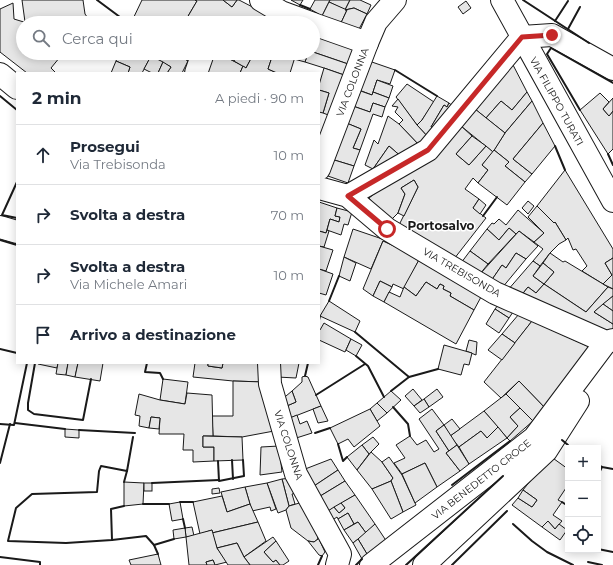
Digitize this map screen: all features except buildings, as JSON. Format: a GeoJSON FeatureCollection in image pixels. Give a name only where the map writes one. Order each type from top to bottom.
{"type":"FeatureCollection","features":[{"type":"Feature","properties":{"kind":"street"},"geometry":{"type":"LineString","coordinates":[[260,0],[277,16]]}},
{"type":"Feature","properties":{"kind":"street","name":"VIA COLONNA"},"geometry":{"type":"LineString","coordinates":[[320,163],[326,126],[376,22],[394,0]]}},
{"type":"Feature","properties":{"kind":"street","name":"VIA FILIPPO TURATI"},"geometry":{"type":"LineString","coordinates":[[502,0],[613,201]]}},
{"type":"Feature","properties":{"kind":"street"},"geometry":{"type":"LineString","coordinates":[[320,26],[367,43]]}},
{"type":"Feature","properties":{"kind":"street"},"geometry":{"type":"LineString","coordinates":[[348,196],[428,150],[522,37],[552,35],[613,69]]}},
{"type":"Feature","properties":{"kind":"street"},"geometry":{"type":"LineString","coordinates":[[196,72],[201,60]]}},
{"type":"Feature","properties":{"kind":"street"},"geometry":{"type":"LineString","coordinates":[[0,74],[16,87]]}},
{"type":"Feature","properties":{"kind":"street","name":"VIA TREBISONDA"},"geometry":{"type":"LineString","coordinates":[[320,188],[348,196],[387,229],[496,293],[611,343]]}},
{"type":"Feature","properties":{"kind":"street"},"geometry":{"type":"LineString","coordinates":[[0,226],[16,232]]}},
{"type":"Feature","properties":{"kind":"street"},"geometry":{"type":"LineString","coordinates":[[424,565],[546,451],[611,343]]}},
{"type":"Feature","properties":{"kind":"street","name":"VIA BENEDETTO CROCE"},"geometry":{"type":"LineString","coordinates":[[372,565],[534,438],[611,343]]}},
{"type":"Feature","properties":{"kind":"street","name":"VIA COLONNA"},"geometry":{"type":"LineString","coordinates":[[269,364],[270,384],[296,474],[340,554],[338,565]]}},
{"type":"Feature","properties":{"kind":"wall"},"geometry":{"type":"LineString","coordinates":[[97,0],[119,16]]}},
{"type":"Feature","properties":{"kind":"wall"},"geometry":{"type":"LineString","coordinates":[[523,0],[589,43]]}},
{"type":"Feature","properties":{"kind":"wall"},"geometry":{"type":"LineString","coordinates":[[555,21],[568,1]]}},
{"type":"Feature","properties":{"kind":"wall"},"geometry":{"type":"LineString","coordinates":[[300,5],[310,9]]}},
{"type":"Feature","properties":{"kind":"wall"},"geometry":{"type":"LineString","coordinates":[[568,29],[580,7]]}},
{"type":"Feature","properties":{"kind":"wall"},"geometry":{"type":"LineString","coordinates":[[580,110],[547,54],[551,48],[613,83]]}},
{"type":"Feature","properties":{"kind":"wall"},"geometry":{"type":"LineString","coordinates":[[395,70],[437,96]]}},
{"type":"Feature","properties":{"kind":"wall"},"geometry":{"type":"LineString","coordinates":[[0,96],[16,109]]}},
{"type":"Feature","properties":{"kind":"wall"},"geometry":{"type":"LineString","coordinates":[[555,146],[565,170]]}},
{"type":"Feature","properties":{"kind":"wall"},"geometry":{"type":"LineString","coordinates":[[608,154],[613,165]]}},
{"type":"Feature","properties":{"kind":"wall"},"geometry":{"type":"LineString","coordinates":[[16,184],[2,215],[16,218]]}},
{"type":"Feature","properties":{"kind":"wall"},"geometry":{"type":"LineString","coordinates":[[483,216],[497,197]]}},
{"type":"Feature","properties":{"kind":"wall"},"geometry":{"type":"LineString","coordinates":[[0,240],[16,245]]}},
{"type":"Feature","properties":{"kind":"wall"},"geometry":{"type":"LineString","coordinates":[[329,301],[339,276]]}},
{"type":"Feature","properties":{"kind":"wall"},"geometry":{"type":"LineString","coordinates":[[355,332],[409,377],[391,391]]}},
{"type":"Feature","properties":{"kind":"wall"},"geometry":{"type":"LineString","coordinates":[[0,349],[16,353]]}},
{"type":"Feature","properties":{"kind":"wall"},"geometry":{"type":"LineString","coordinates":[[356,356],[368,366],[384,397]]}},
{"type":"Feature","properties":{"kind":"wall"},"geometry":{"type":"LineString","coordinates":[[0,424],[14,425],[27,364]]}},
{"type":"Feature","properties":{"kind":"wall"},"geometry":{"type":"LineString","coordinates":[[35,364],[28,403],[28,410],[34,414],[83,420],[91,379]]}},
{"type":"Feature","properties":{"kind":"wall"},"geometry":{"type":"LineString","coordinates":[[147,364],[145,372],[160,373],[163,379]]}},
{"type":"Feature","properties":{"kind":"wall"},"geometry":{"type":"LineString","coordinates":[[305,376],[308,364]]}},
{"type":"Feature","properties":{"kind":"wall"},"geometry":{"type":"LineString","coordinates":[[316,395],[365,364]]}},
{"type":"Feature","properties":{"kind":"wall"},"geometry":{"type":"LineString","coordinates":[[409,377],[438,369]]}},
{"type":"Feature","properties":{"kind":"wall"},"geometry":{"type":"LineString","coordinates":[[393,407],[408,424],[410,436]]}},
{"type":"Feature","properties":{"kind":"wall"},"geometry":{"type":"LineString","coordinates":[[15,423],[65,429]]}},
{"type":"Feature","properties":{"kind":"wall"},"geometry":{"type":"LineString","coordinates":[[0,463],[10,424]]}},
{"type":"Feature","properties":{"kind":"wall"},"geometry":{"type":"LineString","coordinates":[[315,433],[330,428]]}},
{"type":"Feature","properties":{"kind":"wall"},"geometry":{"type":"LineString","coordinates":[[79,430],[135,433]]}},
{"type":"Feature","properties":{"kind":"wall"},"geometry":{"type":"LineString","coordinates":[[133,437],[127,471],[101,466],[99,471],[97,492],[32,494],[16,508],[8,541],[66,543],[146,536],[154,545]]}},
{"type":"Feature","properties":{"kind":"wall"},"geometry":{"type":"LineString","coordinates":[[562,440],[568,445]]}},
{"type":"Feature","properties":{"kind":"wall"},"geometry":{"type":"LineString","coordinates":[[452,485],[510,441]]}},
{"type":"Feature","properties":{"kind":"wall"},"geometry":{"type":"LineString","coordinates":[[338,444],[343,461],[347,457]]}},
{"type":"Feature","properties":{"kind":"wall"},"geometry":{"type":"LineString","coordinates":[[232,460],[233,479]]}},
{"type":"Feature","properties":{"kind":"wall"},"geometry":{"type":"LineString","coordinates":[[218,461],[219,481],[244,476],[243,460]]}},
{"type":"Feature","properties":{"kind":"wall"},"geometry":{"type":"LineString","coordinates":[[601,466],[613,469]]}},
{"type":"Feature","properties":{"kind":"wall"},"geometry":{"type":"LineString","coordinates":[[124,482],[127,471]]}},
{"type":"Feature","properties":{"kind":"wall"},"geometry":{"type":"LineString","coordinates":[[406,565],[503,476]]}},
{"type":"Feature","properties":{"kind":"wall"},"geometry":{"type":"LineString","coordinates":[[152,483],[219,480]]}},
{"type":"Feature","properties":{"kind":"wall"},"geometry":{"type":"LineString","coordinates":[[180,502],[193,502]]}},
{"type":"Feature","properties":{"kind":"wall"},"geometry":{"type":"LineString","coordinates":[[143,504],[169,504]]}},
{"type":"Feature","properties":{"kind":"wall"},"geometry":{"type":"LineString","coordinates":[[112,540],[111,509],[124,506]]}},
{"type":"Feature","properties":{"kind":"wall"},"geometry":{"type":"LineString","coordinates":[[452,565],[507,511]]}},
{"type":"Feature","properties":{"kind":"wall"},"geometry":{"type":"LineString","coordinates":[[183,519],[185,528]]}},
{"type":"Feature","properties":{"kind":"wall"},"geometry":{"type":"LineString","coordinates":[[513,524],[547,552],[573,565]]}},
{"type":"Feature","properties":{"kind":"wall"},"geometry":{"type":"LineString","coordinates":[[158,554],[154,545],[174,539]]}},
{"type":"Feature","properties":{"kind":"wall"},"geometry":{"type":"LineString","coordinates":[[601,550],[613,552]]}},
{"type":"Feature","properties":{"kind":"wall"},"geometry":{"type":"LineString","coordinates":[[318,565],[322,556]]}},
{"type":"Feature","properties":{"kind":"wall"},"geometry":{"type":"LineString","coordinates":[[0,557],[40,562],[40,565]]}},
{"type":"Feature","properties":{"kind":"wall"},"geometry":{"type":"LineString","coordinates":[[356,565],[362,559]]}},
{"type":"Feature","properties":{"kind":"wall"},"geometry":{"type":"LineString","coordinates":[[588,562],[602,565]]}},
{"type":"Feature","properties":{"kind":"district","name":"Portosalvo"},"geometry":{"type":"Point","coordinates":[441,226]}},
{"type":"Feature","properties":{"kind":"route"},"geometry":{"type":"LineString","coordinates":[[387,229],[348,196],[428,150],[522,37],[552,35]]}}]}
